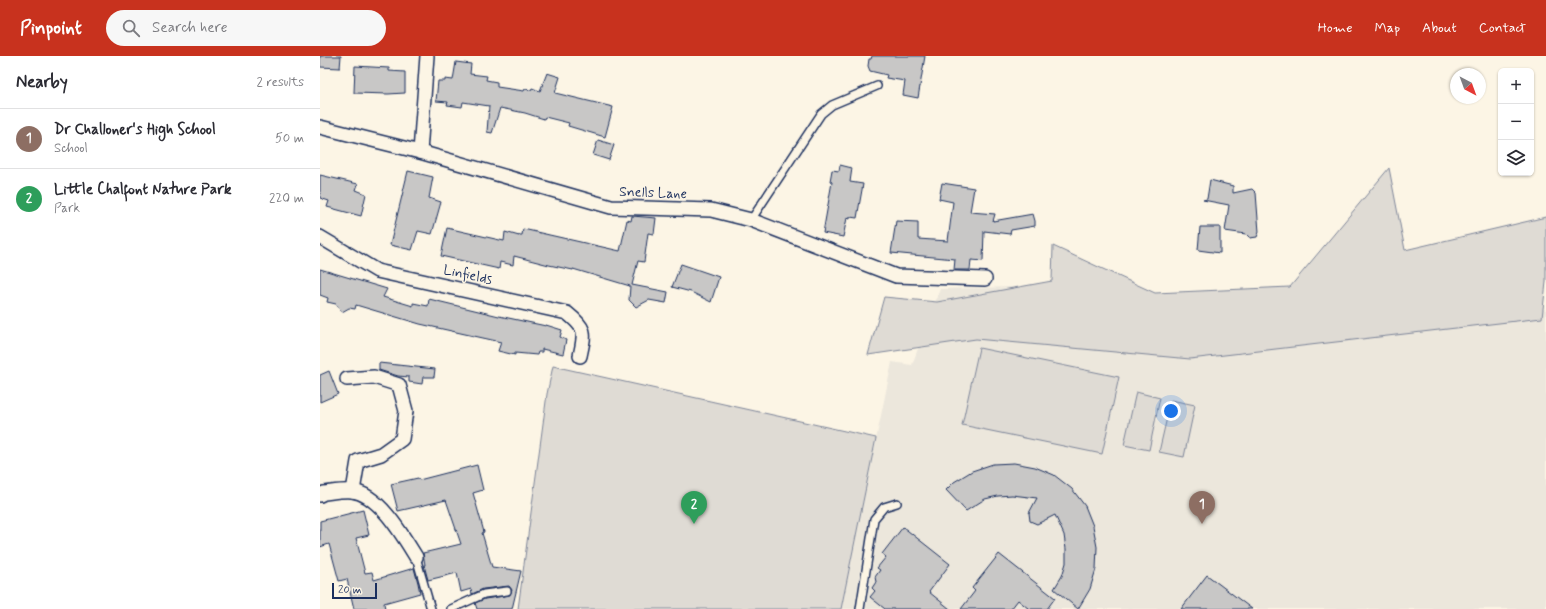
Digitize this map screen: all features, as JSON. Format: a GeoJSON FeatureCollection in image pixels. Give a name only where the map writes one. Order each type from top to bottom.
{"type":"FeatureCollection","features":[{"type":"Feature","properties":{"kind":"street"},"geometry":{"type":"LineString","coordinates":[[420,152],[427,56]]}},
{"type":"Feature","properties":{"kind":"street","name":"Snells Lane"},"geometry":{"type":"LineString","coordinates":[[320,127],[420,152],[611,207],[712,210],[751,220],[896,276],[985,279]]}},
{"type":"Feature","properties":{"kind":"street","name":"Linfields"},"geometry":{"type":"LineString","coordinates":[[320,237],[377,271],[568,313],[580,323],[585,335],[580,356]]}},
{"type":"Feature","properties":{"kind":"street"},"geometry":{"type":"LineString","coordinates":[[347,379],[374,377],[399,386],[406,411],[402,439],[381,454],[358,461],[352,491]]}},
{"type":"Feature","properties":{"kind":"street"},"geometry":{"type":"LineString","coordinates":[[320,495],[352,491],[367,496],[390,517],[416,557]]}},
{"type":"Feature","properties":{"kind":"lane"},"geometry":{"type":"LineString","coordinates":[[751,220],[821,114],[832,105],[877,86]]}},
{"type":"Feature","properties":{"kind":"lane"},"geometry":{"type":"LineString","coordinates":[[860,609],[874,519],[884,508],[897,503]]}},
{"type":"Feature","properties":{"kind":"lane"},"geometry":{"type":"LineString","coordinates":[[416,557],[431,609]]}},
{"type":"Feature","properties":{"kind":"lane"},"geometry":{"type":"LineString","coordinates":[[451,609],[484,594],[507,591]]}},
{"type":"Feature","properties":{"kind":"shaded area"},"geometry":{"type":"Polygon","coordinates":[[[1389,168],[1405,250],[1546,217],[1546,282],[1542,318],[1190,359],[976,339],[868,355],[884,297],[937,302],[1052,281],[1053,246],[1155,293],[1290,287],[1389,168]]]}},
{"type":"Feature","properties":{"kind":"shaded area"},"geometry":{"type":"Polygon","coordinates":[[[1051,286],[1130,293],[1511,297],[1546,310],[1546,609],[841,609],[892,362],[912,365],[940,289],[1051,286]]]}},
{"type":"Feature","properties":{"kind":"shaded area"},"geometry":{"type":"Polygon","coordinates":[[[979,348],[1119,377],[1102,454],[962,425],[979,348]]]}},
{"type":"Feature","properties":{"kind":"shaded area"},"geometry":{"type":"Polygon","coordinates":[[[553,366],[876,438],[841,609],[518,609],[547,394],[553,366]]]}},
{"type":"Feature","properties":{"kind":"shaded area"},"geometry":{"type":"Polygon","coordinates":[[[1136,392],[1160,398],[1149,450],[1124,445],[1136,392]]]}},
{"type":"Feature","properties":{"kind":"shaded area"},"geometry":{"type":"Polygon","coordinates":[[[1171,400],[1195,405],[1184,457],[1159,452],[1171,400]]]}},
{"type":"Feature","properties":{"kind":"building"},"geometry":{"type":"Polygon","coordinates":[[[320,56],[341,56],[340,68],[320,67],[320,56]]]}},
{"type":"Feature","properties":{"kind":"building"},"geometry":{"type":"Polygon","coordinates":[[[872,56],[925,56],[918,98],[903,95],[905,81],[886,78],[887,75],[870,71],[868,66],[869,59],[871,59],[872,56]]]}},
{"type":"Feature","properties":{"kind":"building"},"geometry":{"type":"Polygon","coordinates":[[[456,62],[471,64],[470,74],[487,76],[486,80],[497,82],[497,87],[524,91],[525,89],[531,90],[532,88],[540,91],[547,73],[560,77],[555,93],[613,107],[605,137],[568,126],[569,123],[545,117],[544,119],[525,113],[500,108],[492,133],[487,132],[489,106],[463,102],[462,107],[447,105],[448,102],[436,101],[438,81],[445,81],[445,79],[453,80],[456,62]]]}},
{"type":"Feature","properties":{"kind":"building"},"geometry":{"type":"Polygon","coordinates":[[[355,66],[389,68],[389,71],[405,72],[405,93],[354,93],[355,66]]]}},
{"type":"Feature","properties":{"kind":"building"},"geometry":{"type":"Polygon","coordinates":[[[598,140],[614,145],[609,160],[593,155],[598,140]]]}},
{"type":"Feature","properties":{"kind":"building"},"geometry":{"type":"Polygon","coordinates":[[[840,165],[852,168],[850,182],[863,184],[857,218],[847,218],[843,237],[823,233],[832,182],[830,181],[832,170],[839,171],[840,165]]]}},
{"type":"Feature","properties":{"kind":"building"},"geometry":{"type":"Polygon","coordinates":[[[408,171],[433,177],[429,198],[441,202],[432,234],[418,231],[412,250],[390,245],[408,171]]]}},
{"type":"Feature","properties":{"kind":"building"},"geometry":{"type":"Polygon","coordinates":[[[320,175],[358,184],[356,190],[366,194],[361,216],[327,207],[329,201],[320,198],[320,175]]]}},
{"type":"Feature","properties":{"kind":"building"},"geometry":{"type":"Polygon","coordinates":[[[1210,180],[1233,186],[1233,193],[1252,189],[1256,193],[1259,232],[1257,237],[1250,238],[1246,234],[1225,231],[1229,205],[1203,200],[1207,199],[1210,180]]]}},
{"type":"Feature","properties":{"kind":"building"},"geometry":{"type":"Polygon","coordinates":[[[942,183],[974,188],[970,212],[995,214],[993,221],[1033,214],[1035,226],[1011,230],[1010,234],[984,231],[983,261],[971,260],[970,270],[954,270],[955,259],[891,253],[896,221],[918,222],[918,239],[948,241],[953,202],[939,199],[942,183]]]}},
{"type":"Feature","properties":{"kind":"building"},"geometry":{"type":"Polygon","coordinates":[[[632,216],[656,218],[654,234],[648,233],[644,262],[638,261],[632,285],[668,292],[666,303],[649,300],[636,307],[629,300],[630,286],[573,269],[549,265],[514,256],[513,265],[500,262],[499,269],[441,256],[447,228],[504,241],[505,232],[519,236],[522,235],[523,229],[620,251],[627,220],[631,221],[632,216]]]}},
{"type":"Feature","properties":{"kind":"building"},"geometry":{"type":"Polygon","coordinates":[[[1200,227],[1220,227],[1220,253],[1198,250],[1200,227]]]}},
{"type":"Feature","properties":{"kind":"building"},"geometry":{"type":"Polygon","coordinates":[[[681,264],[719,277],[711,302],[691,292],[672,287],[681,264]]]}},
{"type":"Feature","properties":{"kind":"building"},"geometry":{"type":"Polygon","coordinates":[[[320,269],[387,289],[383,297],[413,306],[413,303],[428,306],[429,299],[499,316],[546,325],[562,330],[560,337],[566,340],[563,354],[542,349],[542,352],[538,352],[537,355],[515,353],[515,355],[498,351],[501,342],[420,324],[356,305],[355,309],[349,308],[342,312],[336,304],[327,302],[328,298],[320,295],[320,269]]]}},
{"type":"Feature","properties":{"kind":"building"},"geometry":{"type":"Polygon","coordinates":[[[379,363],[435,369],[434,377],[423,377],[422,384],[409,382],[409,377],[398,376],[379,370],[379,363]]]}},
{"type":"Feature","properties":{"kind":"building"},"geometry":{"type":"Polygon","coordinates":[[[329,371],[338,394],[320,402],[320,375],[329,371]]]}},
{"type":"Feature","properties":{"kind":"building"},"geometry":{"type":"Polygon","coordinates":[[[1014,463],[1035,467],[1054,475],[1072,489],[1085,506],[1093,526],[1097,547],[1096,569],[1090,589],[1078,609],[1054,589],[1062,576],[1066,563],[1064,535],[1055,515],[1037,524],[1030,521],[1029,513],[1037,498],[1012,495],[998,496],[985,499],[966,511],[946,490],[954,482],[972,471],[993,464],[1014,463]]]}},
{"type":"Feature","properties":{"kind":"building"},"geometry":{"type":"Polygon","coordinates":[[[477,465],[483,490],[473,493],[484,532],[482,533],[492,567],[521,571],[512,609],[477,609],[475,603],[485,599],[510,595],[512,590],[509,586],[483,589],[472,594],[471,589],[461,592],[457,573],[428,580],[424,565],[423,553],[461,544],[446,500],[398,511],[391,484],[418,478],[419,480],[477,465]]]}},
{"type":"Feature","properties":{"kind":"building"},"geometry":{"type":"Polygon","coordinates":[[[363,510],[369,535],[356,538],[365,573],[372,572],[374,580],[414,568],[418,583],[420,593],[384,603],[385,609],[354,609],[347,579],[339,581],[329,544],[320,547],[320,521],[363,510]]]}},
{"type":"Feature","properties":{"kind":"building"},"geometry":{"type":"Polygon","coordinates":[[[903,527],[950,564],[929,592],[950,609],[885,609],[870,597],[875,591],[872,588],[876,582],[875,577],[880,570],[877,568],[886,557],[882,554],[903,527]]]}},
{"type":"Feature","properties":{"kind":"building"},"geometry":{"type":"Polygon","coordinates":[[[999,554],[1055,598],[1047,609],[1029,609],[1018,600],[1011,609],[961,609],[975,591],[972,588],[999,554]]]}},
{"type":"Feature","properties":{"kind":"building"},"geometry":{"type":"Polygon","coordinates":[[[1207,575],[1252,609],[1181,609],[1207,575]]]}},
{"type":"Feature","properties":{"kind":"place","name":"Little Chalfont Nature Park"},"geometry":{"type":"Point","coordinates":[694,524]}},
{"type":"Feature","properties":{"kind":"place","name":"Dr Challoner's High School"},"geometry":{"type":"Point","coordinates":[1202,524]}}]}
